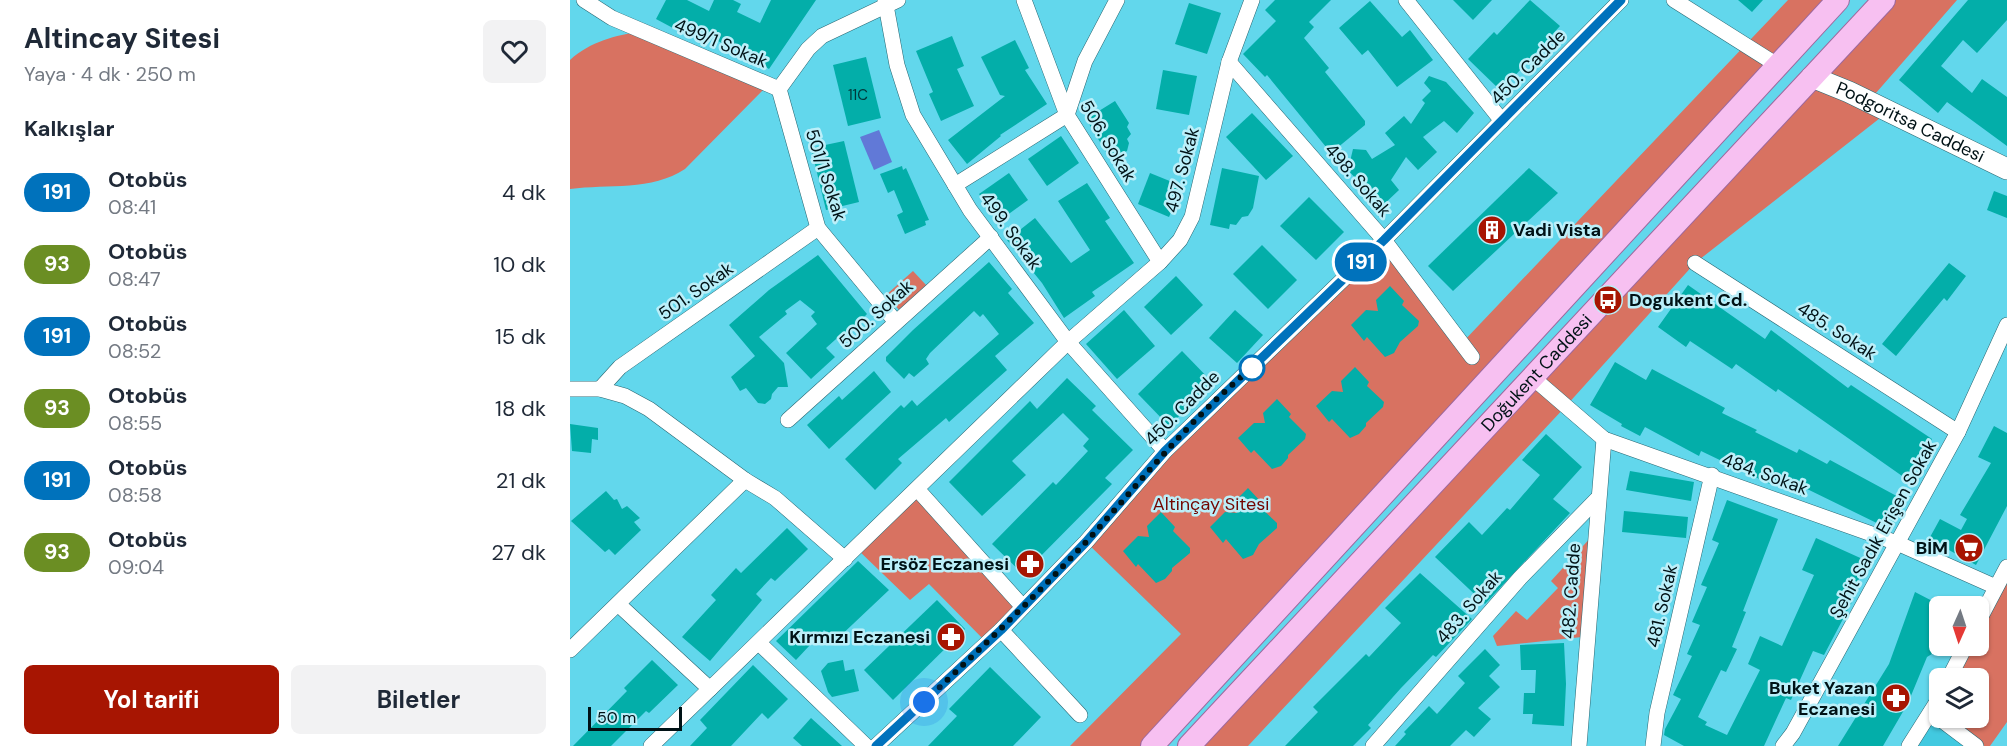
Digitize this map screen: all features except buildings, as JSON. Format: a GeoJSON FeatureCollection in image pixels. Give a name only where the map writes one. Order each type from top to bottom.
{"type":"FeatureCollection","features":[{"type":"Feature","properties":{"kind":"main road","name":"Doğukent Caddesi"},"geometry":{"type":"LineString","coordinates":[[1152,746],[1838,0]]}},
{"type":"Feature","properties":{"kind":"main road","name":"Doğukent Caddesi"},"geometry":{"type":"LineString","coordinates":[[1193,743],[1884,0]]}},
{"type":"Feature","properties":{"kind":"main road"},"geometry":{"type":"LineString","coordinates":[[1776,65],[1812,77]]}},
{"type":"Feature","properties":{"kind":"main road","name":"Podgoritsa Caddesi"},"geometry":{"type":"LineString","coordinates":[[1812,77],[1849,92],[2007,169]]}},
{"type":"Feature","properties":{"kind":"street","name":"499/1 Sokak"},"geometry":{"type":"LineString","coordinates":[[584,0],[622,23],[779,89]]}},
{"type":"Feature","properties":{"kind":"street","name":"506. Sokak"},"geometry":{"type":"LineString","coordinates":[[1024,0],[1067,115],[1160,262]]}},
{"type":"Feature","properties":{"kind":"street"},"geometry":{"type":"LineString","coordinates":[[955,185],[1067,115],[1085,61],[1117,0]]}},
{"type":"Feature","properties":{"kind":"street","name":"497. Sokak"},"geometry":{"type":"LineString","coordinates":[[651,746],[918,490],[1068,342],[1160,262],[1179,240],[1192,217],[1229,62],[1252,0]]}},
{"type":"Feature","properties":{"kind":"street"},"geometry":{"type":"LineString","coordinates":[[1406,0],[1502,121]]}},
{"type":"Feature","properties":{"kind":"street","name":"450. Cadde"},"geometry":{"type":"LineString","coordinates":[[876,746],[1001,630],[1086,542],[1165,451],[1384,240],[1621,0]]}},
{"type":"Feature","properties":{"kind":"street"},"geometry":{"type":"LineString","coordinates":[[1674,0],[1776,65]]}},
{"type":"Feature","properties":{"kind":"street"},"geometry":{"type":"LineString","coordinates":[[779,89],[808,49],[822,36],[890,2]]}},
{"type":"Feature","properties":{"kind":"street","name":"499. Sokak"},"geometry":{"type":"LineString","coordinates":[[890,2],[897,65],[913,115],[955,185],[1068,342],[1165,451]]}},
{"type":"Feature","properties":{"kind":"street","name":"498. Sokak"},"geometry":{"type":"LineString","coordinates":[[1229,62],[1384,240],[1472,357]]}},
{"type":"Feature","properties":{"kind":"street","name":"501/1 Sokak"},"geometry":{"type":"LineString","coordinates":[[779,89],[818,228],[895,321]]}},
{"type":"Feature","properties":{"kind":"street","name":"501. Sokak"},"geometry":{"type":"LineString","coordinates":[[600,389],[620,367],[818,228]]}},
{"type":"Feature","properties":{"kind":"street","name":"500. Sokak"},"geometry":{"type":"LineString","coordinates":[[788,420],[895,321],[991,237]]}},
{"type":"Feature","properties":{"kind":"street","name":"485. Sokak"},"geometry":{"type":"LineString","coordinates":[[1695,263],[1958,432]]}},
{"type":"Feature","properties":{"kind":"street","name":"Şehit Sadık Erişen Sokak"},"geometry":{"type":"LineString","coordinates":[[1783,746],[1793,733],[1958,432],[2007,325]]}},
{"type":"Feature","properties":{"kind":"street","name":"484. Sokak"},"geometry":{"type":"LineString","coordinates":[[1532,378],[1604,439],[1712,475],[1897,543],[1996,587]]}},
{"type":"Feature","properties":{"kind":"street"},"geometry":{"type":"LineString","coordinates":[[570,389],[600,389],[625,396],[649,410],[745,480],[775,498],[845,559]]}},
{"type":"Feature","properties":{"kind":"street","name":"482. Cadde"},"geometry":{"type":"LineString","coordinates":[[1579,746],[1604,439]]}},
{"type":"Feature","properties":{"kind":"street","name":"481. Sokak"},"geometry":{"type":"LineString","coordinates":[[1653,746],[1657,713],[1712,475]]}},
{"type":"Feature","properties":{"kind":"street"},"geometry":{"type":"LineString","coordinates":[[570,650],[745,480]]}},
{"type":"Feature","properties":{"kind":"street"},"geometry":{"type":"LineString","coordinates":[[918,490],[1023,607]]}},
{"type":"Feature","properties":{"kind":"street","name":"483. Sokak"},"geometry":{"type":"LineString","coordinates":[[1373,746],[1520,578],[1598,498]]}},
{"type":"Feature","properties":{"kind":"street"},"geometry":{"type":"LineString","coordinates":[[1989,601],[2007,567]]}},
{"type":"Feature","properties":{"kind":"street"},"geometry":{"type":"LineString","coordinates":[[618,603],[710,689]]}},
{"type":"Feature","properties":{"kind":"street"},"geometry":{"type":"LineString","coordinates":[[1001,630],[1080,714]]}},
{"type":"Feature","properties":{"kind":"street"},"geometry":{"type":"LineString","coordinates":[[759,643],[866,746]]}},
{"type":"Feature","properties":{"kind":"street"},"geometry":{"type":"LineString","coordinates":[[1910,746],[1929,715]]}},
{"type":"Feature","properties":{"kind":"street"},"geometry":{"type":"LineString","coordinates":[[1952,728],[1976,746]]}},
{"type":"Feature","properties":{"kind":"shaded area"},"geometry":{"type":"Polygon","coordinates":[[[879,130],[892,162],[874,170],[860,137],[879,130]]]}},
{"type":"Feature","properties":{"kind":"shaded area"},"geometry":{"type":"Polygon","coordinates":[[[1929,715],[1929,728],[1952,728],[1976,746],[1910,746],[1929,715]]]}},
{"type":"Feature","properties":{"kind":"green space","name":"Altinçay Sitesi"},"geometry":{"type":"Polygon","coordinates":[[[1788,0],[1838,0],[1152,746],[1070,746],[1181,634],[1086,542],[1165,451],[1384,240],[1461,344],[1788,0]]]}},
{"type":"Feature","properties":{"kind":"green space"},"geometry":{"type":"Polygon","coordinates":[[[1883,0],[1957,0],[1869,101],[1889,111],[1695,263],[1566,406],[1248,746],[1193,746],[1883,0]]]}},
{"type":"Feature","properties":{"kind":"green space"},"geometry":{"type":"Polygon","coordinates":[[[641,31],[769,84],[685,169],[672,176],[644,184],[570,189],[570,60],[595,44],[613,37],[641,31]]]}},
{"type":"Feature","properties":{"kind":"green space"},"geometry":{"type":"Polygon","coordinates":[[[913,271],[927,286],[900,311],[886,295],[913,271]]]}},
{"type":"Feature","properties":{"kind":"green space"},"geometry":{"type":"Polygon","coordinates":[[[918,490],[1023,607],[987,643],[929,584],[910,600],[856,548],[918,490]]]}},
{"type":"Feature","properties":{"kind":"green space"},"geometry":{"type":"Polygon","coordinates":[[[1593,535],[1582,637],[1497,646],[1493,636],[1516,611],[1527,620],[1558,588],[1551,581],[1593,535]]]}},
{"type":"Feature","properties":{"kind":"green space"},"geometry":{"type":"Polygon","coordinates":[[[2007,567],[2007,722],[1990,746],[1976,746],[1952,728],[1989,728],[1989,668],[1954,668],[1960,656],[1989,656],[1989,602],[2007,567]]]}},
{"type":"Feature","properties":{"kind":"bus line","name":"191"},"geometry":{"type":"LineString","coordinates":[[876,746],[1001,630],[1086,542],[1165,451],[1384,240],[1621,0]]}},
{"type":"Feature","properties":{"kind":"place","name":"Vadi Vista"},"geometry":{"type":"Point","coordinates":[1492,230]}},
{"type":"Feature","properties":{"kind":"place","name":"Dogukent Cd."},"geometry":{"type":"Point","coordinates":[1608,300]}},
{"type":"Feature","properties":{"kind":"place","name":"BİM"},"geometry":{"type":"Point","coordinates":[1969,548]}},
{"type":"Feature","properties":{"kind":"place","name":"Ersöz Eczanesi"},"geometry":{"type":"Point","coordinates":[1030,564]}},
{"type":"Feature","properties":{"kind":"place","name":"Kırmızı Eczanesi"},"geometry":{"type":"Point","coordinates":[951,637]}},
{"type":"Feature","properties":{"kind":"place","name":"Buket Yazan Eczanesi"},"geometry":{"type":"Point","coordinates":[1896,698]}},
{"type":"Feature","properties":{"kind":"route"},"geometry":{"type":"LineString","coordinates":[[924,702],[1001,630],[1086,542],[1165,451],[1252,368]]}}]}
